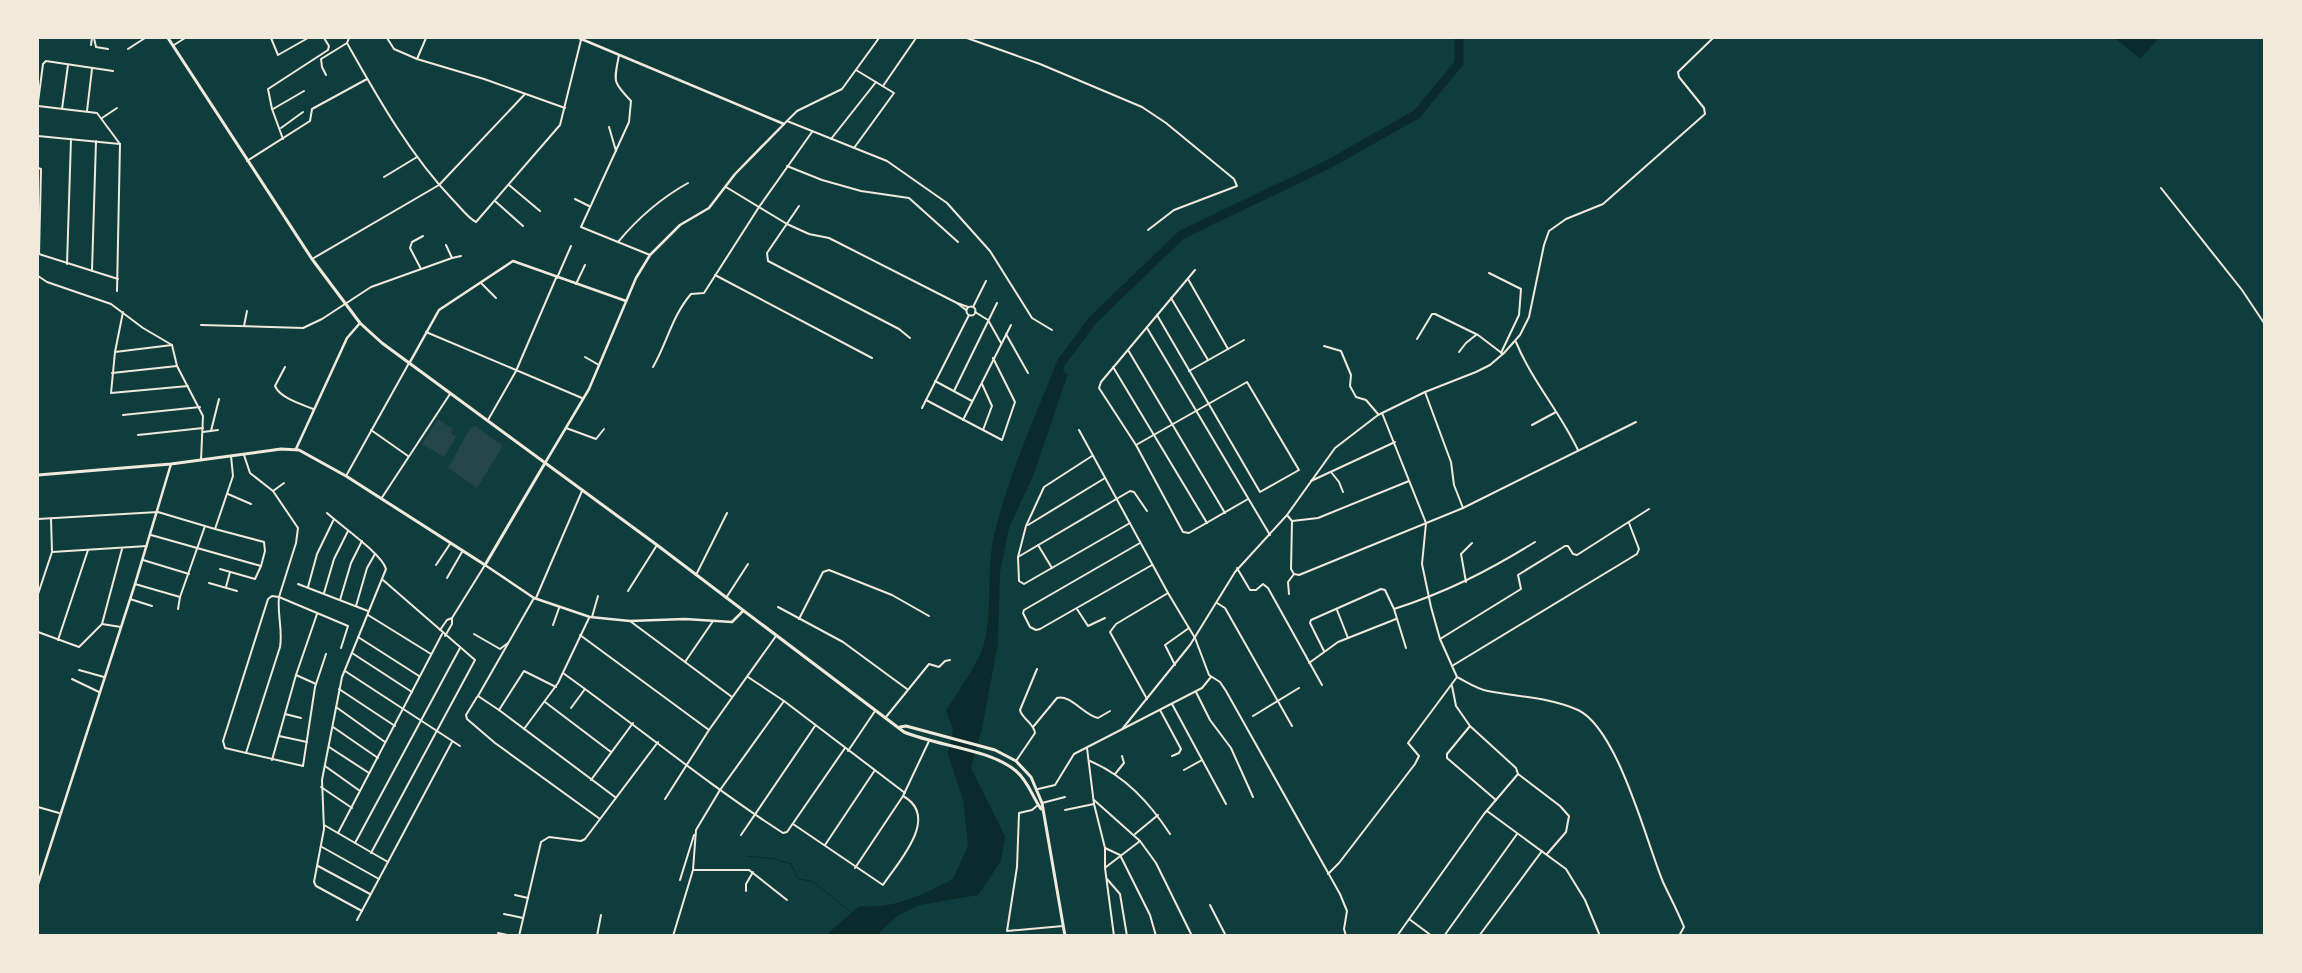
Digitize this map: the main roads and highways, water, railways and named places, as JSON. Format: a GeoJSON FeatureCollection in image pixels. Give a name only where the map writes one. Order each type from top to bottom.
{"type":"FeatureCollection","features":[{"type":"Feature","properties":{"kind":"main road"},"geometry":{"type":"LineString","coordinates":[[168,38],[312,259],[345,304],[360,322],[382,343],[657,545],[875,711],[900,727],[904,732],[935,743],[993,757],[1016,771],[1026,782],[1040,806]]}},
{"type":"Feature","properties":{"kind":"main road"},"geometry":{"type":"LineString","coordinates":[[38,475],[171,464],[281,449],[296,450],[346,476],[485,565],[545,463]]}},
{"type":"Feature","properties":{"kind":"main road"},"geometry":{"type":"LineString","coordinates":[[900,727],[906,726],[936,736],[995,750],[1016,761],[1031,777],[1038,789],[1065,936]]}},
{"type":"Feature","properties":{"kind":"waterway"},"geometry":{"type":"LineString","coordinates":[[1055,380],[1061,363],[1092,321],[1181,235],[1329,164],[1417,114],[1459,63],[1459,38]]}},
{"type":"Feature","properties":{"kind":"waterway"},"geometry":{"type":"LineString","coordinates":[[747,856],[775,859],[791,864],[798,879],[812,881],[852,913]]}}]}
